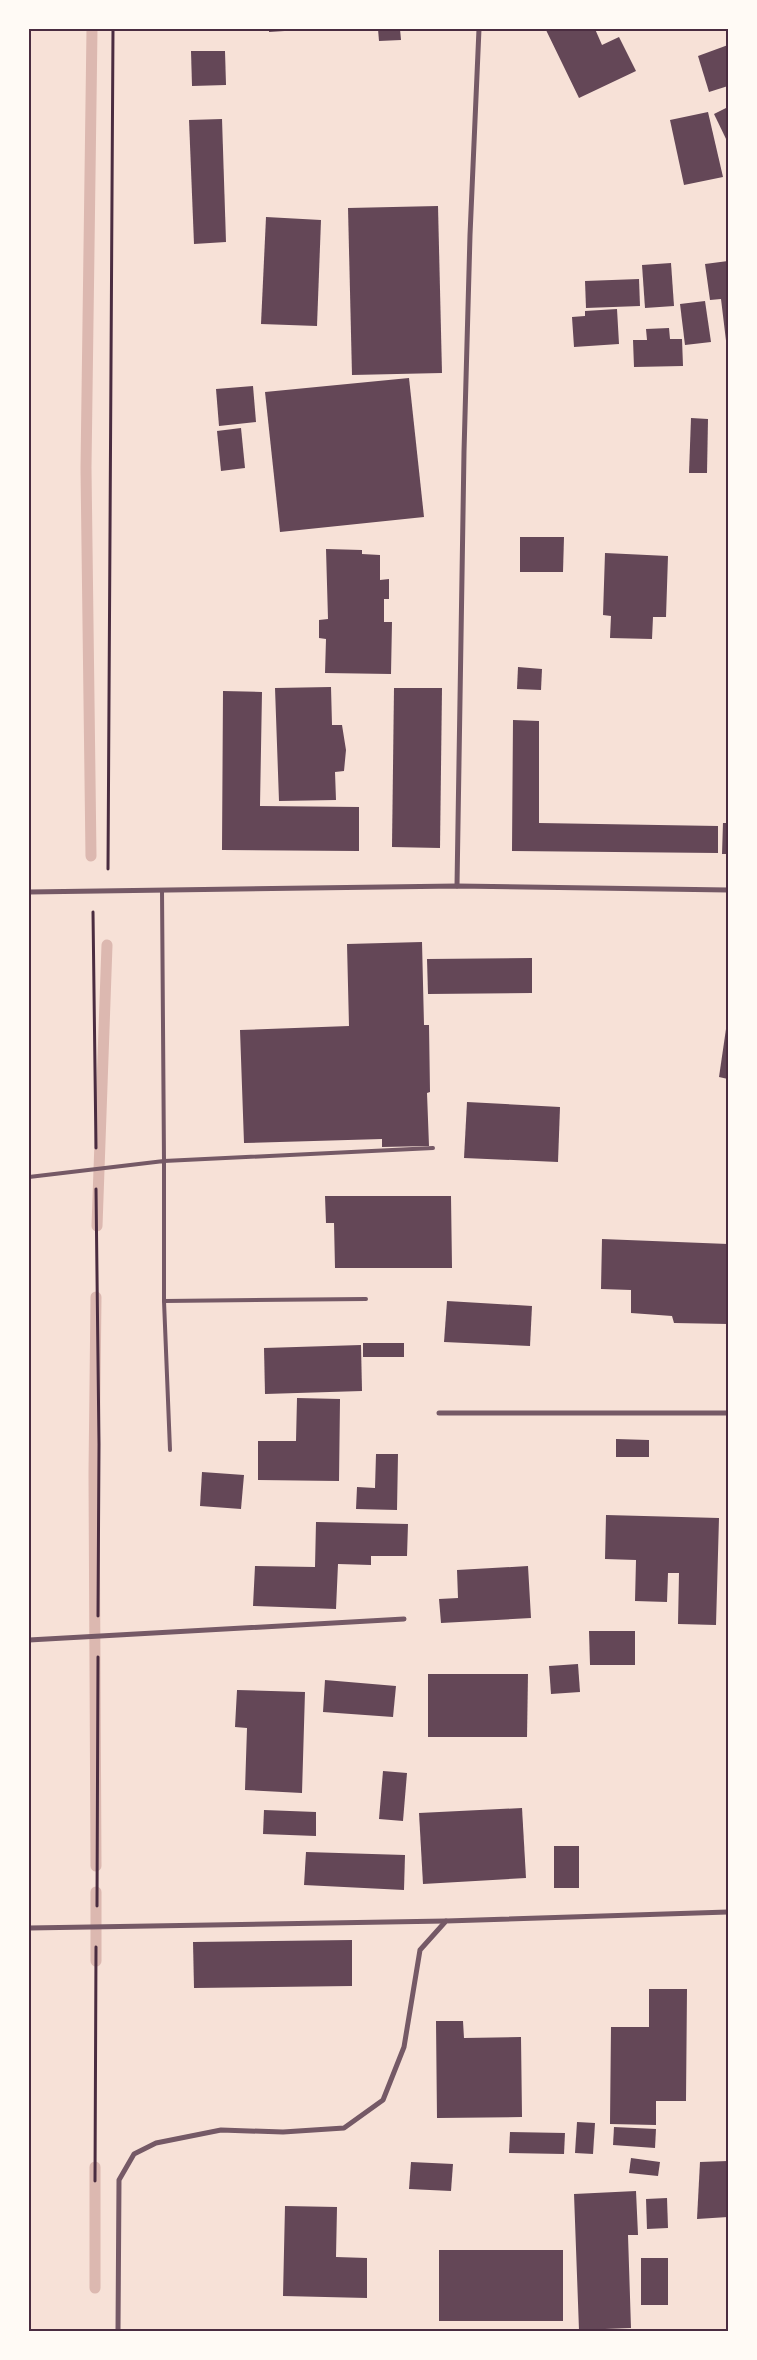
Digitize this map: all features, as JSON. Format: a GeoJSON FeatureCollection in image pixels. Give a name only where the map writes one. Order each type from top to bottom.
{"type":"FeatureCollection","features":[{"type":"Feature","properties":{"kind":"street"},"geometry":{"type":"LineString","coordinates":[[458,886],[464,432],[479,29]]}},
{"type":"Feature","properties":{"kind":"street"},"geometry":{"type":"LineString","coordinates":[[29,892],[458,886],[728,890]]}},
{"type":"Feature","properties":{"kind":"street"},"geometry":{"type":"LineString","coordinates":[[439,1414],[728,1413]]}},
{"type":"Feature","properties":{"kind":"street"},"geometry":{"type":"LineString","coordinates":[[29,1640],[404,1618]]}},
{"type":"Feature","properties":{"kind":"street"},"geometry":{"type":"LineString","coordinates":[[29,1928],[446,1921],[728,1912]]}},
{"type":"Feature","properties":{"kind":"street"},"geometry":{"type":"LineString","coordinates":[[118,2331],[119,2180],[134,2154],[156,2143],[221,2130],[283,2132],[344,2128],[383,2100],[404,2047],[420,1950],[446,1921]]}},
{"type":"Feature","properties":{"kind":"lane"},"geometry":{"type":"LineString","coordinates":[[162,890],[164,1301],[170,1450]]}},
{"type":"Feature","properties":{"kind":"lane"},"geometry":{"type":"LineString","coordinates":[[29,1177],[164,1161],[433,1148]]}},
{"type":"Feature","properties":{"kind":"lane"},"geometry":{"type":"LineString","coordinates":[[164,1301],[366,1299]]}},
{"type":"Feature","properties":{"kind":"building"},"geometry":{"type":"Polygon","coordinates":[[[269,29],[300,29],[300,30],[269,32],[269,29]]]}},
{"type":"Feature","properties":{"kind":"building"},"geometry":{"type":"Polygon","coordinates":[[[378,29],[400,29],[401,40],[379,41],[378,29]]]}},
{"type":"Feature","properties":{"kind":"building"},"geometry":{"type":"Polygon","coordinates":[[[595,29],[602,45],[619,37],[636,71],[579,98],[546,30],[595,29]]]}},
{"type":"Feature","properties":{"kind":"building"},"geometry":{"type":"Polygon","coordinates":[[[728,45],[728,86],[709,92],[698,56],[728,45]]]}},
{"type":"Feature","properties":{"kind":"building"},"geometry":{"type":"Polygon","coordinates":[[[191,51],[225,51],[226,85],[192,86],[191,51]]]}},
{"type":"Feature","properties":{"kind":"building"},"geometry":{"type":"Polygon","coordinates":[[[728,107],[728,143],[714,114],[728,107]]]}},
{"type":"Feature","properties":{"kind":"building"},"geometry":{"type":"Polygon","coordinates":[[[708,112],[723,177],[684,185],[670,120],[708,112]]]}},
{"type":"Feature","properties":{"kind":"building"},"geometry":{"type":"Polygon","coordinates":[[[222,119],[226,242],[194,244],[189,120],[222,119]]]}},
{"type":"Feature","properties":{"kind":"building"},"geometry":{"type":"Polygon","coordinates":[[[438,206],[442,373],[352,375],[348,208],[438,206]]]}},
{"type":"Feature","properties":{"kind":"building"},"geometry":{"type":"Polygon","coordinates":[[[266,217],[321,220],[317,326],[261,324],[266,217]]]}},
{"type":"Feature","properties":{"kind":"building"},"geometry":{"type":"Polygon","coordinates":[[[728,261],[727,349],[721,299],[710,300],[705,264],[728,261]]]}},
{"type":"Feature","properties":{"kind":"building"},"geometry":{"type":"Polygon","coordinates":[[[671,263],[674,306],[645,308],[642,265],[671,263]]]}},
{"type":"Feature","properties":{"kind":"building"},"geometry":{"type":"Polygon","coordinates":[[[639,279],[640,306],[586,308],[585,281],[639,279]]]}},
{"type":"Feature","properties":{"kind":"building"},"geometry":{"type":"Polygon","coordinates":[[[705,301],[711,342],[685,345],[680,304],[705,301]]]}},
{"type":"Feature","properties":{"kind":"building"},"geometry":{"type":"Polygon","coordinates":[[[617,309],[619,344],[574,347],[572,317],[585,316],[585,311],[617,309]]]}},
{"type":"Feature","properties":{"kind":"building"},"geometry":{"type":"Polygon","coordinates":[[[669,328],[670,339],[682,339],[683,366],[634,367],[633,340],[647,340],[646,329],[669,328]]]}},
{"type":"Feature","properties":{"kind":"building"},"geometry":{"type":"Polygon","coordinates":[[[409,378],[424,517],[280,532],[265,392],[409,378]]]}},
{"type":"Feature","properties":{"kind":"building"},"geometry":{"type":"Polygon","coordinates":[[[253,386],[256,422],[219,426],[216,389],[253,386]]]}},
{"type":"Feature","properties":{"kind":"building"},"geometry":{"type":"Polygon","coordinates":[[[691,418],[708,419],[707,473],[689,473],[691,418]]]}},
{"type":"Feature","properties":{"kind":"building"},"geometry":{"type":"Polygon","coordinates":[[[241,428],[245,468],[221,471],[217,431],[241,428]]]}},
{"type":"Feature","properties":{"kind":"building"},"geometry":{"type":"Polygon","coordinates":[[[520,537],[564,537],[563,572],[520,572],[520,537]]]}},
{"type":"Feature","properties":{"kind":"building"},"geometry":{"type":"Polygon","coordinates":[[[326,549],[362,550],[362,554],[380,555],[380,580],[389,579],[389,599],[384,599],[384,622],[392,622],[391,674],[325,673],[326,639],[319,638],[319,620],[328,619],[326,549]]]}},
{"type":"Feature","properties":{"kind":"building"},"geometry":{"type":"Polygon","coordinates":[[[605,553],[668,556],[666,617],[653,617],[652,639],[610,638],[611,616],[603,615],[605,553]]]}},
{"type":"Feature","properties":{"kind":"building"},"geometry":{"type":"Polygon","coordinates":[[[518,667],[542,669],[541,690],[517,689],[518,667]]]}},
{"type":"Feature","properties":{"kind":"building"},"geometry":{"type":"Polygon","coordinates":[[[331,687],[332,725],[342,725],[346,750],[344,771],[335,772],[336,800],[279,801],[275,688],[331,687]]]}},
{"type":"Feature","properties":{"kind":"building"},"geometry":{"type":"Polygon","coordinates":[[[394,688],[442,688],[440,848],[392,847],[394,688]]]}},
{"type":"Feature","properties":{"kind":"building"},"geometry":{"type":"Polygon","coordinates":[[[223,691],[262,692],[260,806],[359,807],[359,851],[222,850],[223,691]]]}},
{"type":"Feature","properties":{"kind":"building"},"geometry":{"type":"Polygon","coordinates":[[[513,720],[539,721],[539,823],[718,826],[718,853],[512,851],[513,720]]]}},
{"type":"Feature","properties":{"kind":"building"},"geometry":{"type":"Polygon","coordinates":[[[723,823],[728,823],[728,854],[722,854],[723,823]]]}},
{"type":"Feature","properties":{"kind":"building"},"geometry":{"type":"Polygon","coordinates":[[[422,942],[424,1025],[429,1025],[430,1092],[427,1093],[429,1146],[382,1147],[382,1139],[244,1143],[240,1030],[349,1026],[347,944],[422,942]]]}},
{"type":"Feature","properties":{"kind":"building"},"geometry":{"type":"Polygon","coordinates":[[[532,958],[532,993],[428,994],[427,959],[532,958]]]}},
{"type":"Feature","properties":{"kind":"building"},"geometry":{"type":"Polygon","coordinates":[[[726,1029],[728,1029],[728,1079],[719,1077],[726,1029]]]}},
{"type":"Feature","properties":{"kind":"building"},"geometry":{"type":"Polygon","coordinates":[[[467,1102],[560,1107],[558,1162],[464,1158],[467,1102]]]}},
{"type":"Feature","properties":{"kind":"building"},"geometry":{"type":"Polygon","coordinates":[[[325,1196],[451,1196],[452,1268],[335,1268],[334,1223],[326,1223],[325,1196]]]}},
{"type":"Feature","properties":{"kind":"building"},"geometry":{"type":"Polygon","coordinates":[[[602,1239],[728,1244],[728,1324],[674,1323],[672,1316],[631,1313],[631,1290],[601,1289],[602,1239]]]}},
{"type":"Feature","properties":{"kind":"building"},"geometry":{"type":"Polygon","coordinates":[[[447,1301],[532,1306],[530,1346],[444,1342],[447,1301]]]}},
{"type":"Feature","properties":{"kind":"building"},"geometry":{"type":"Polygon","coordinates":[[[363,1343],[404,1343],[404,1357],[363,1357],[363,1343]]]}},
{"type":"Feature","properties":{"kind":"building"},"geometry":{"type":"Polygon","coordinates":[[[361,1345],[362,1391],[265,1394],[264,1348],[361,1345]]]}},
{"type":"Feature","properties":{"kind":"building"},"geometry":{"type":"Polygon","coordinates":[[[297,1398],[340,1399],[339,1481],[258,1480],[258,1441],[296,1441],[297,1398]]]}},
{"type":"Feature","properties":{"kind":"building"},"geometry":{"type":"Polygon","coordinates":[[[616,1439],[649,1440],[649,1457],[616,1457],[616,1439]]]}},
{"type":"Feature","properties":{"kind":"building"},"geometry":{"type":"Polygon","coordinates":[[[376,1454],[398,1454],[397,1510],[356,1509],[357,1487],[375,1488],[376,1454]]]}},
{"type":"Feature","properties":{"kind":"building"},"geometry":{"type":"Polygon","coordinates":[[[202,1472],[244,1475],[241,1509],[200,1506],[202,1472]]]}},
{"type":"Feature","properties":{"kind":"building"},"geometry":{"type":"Polygon","coordinates":[[[606,1515],[719,1518],[716,1625],[678,1624],[679,1573],[668,1573],[667,1602],[635,1601],[636,1560],[605,1559],[606,1515]]]}},
{"type":"Feature","properties":{"kind":"building"},"geometry":{"type":"Polygon","coordinates":[[[316,1522],[408,1524],[407,1556],[371,1556],[371,1565],[338,1564],[336,1609],[253,1606],[255,1566],[315,1567],[316,1522]]]}},
{"type":"Feature","properties":{"kind":"building"},"geometry":{"type":"Polygon","coordinates":[[[528,1566],[531,1618],[441,1623],[439,1599],[458,1598],[457,1570],[528,1566]]]}},
{"type":"Feature","properties":{"kind":"building"},"geometry":{"type":"Polygon","coordinates":[[[589,1631],[635,1631],[635,1665],[590,1665],[589,1631]]]}},
{"type":"Feature","properties":{"kind":"building"},"geometry":{"type":"Polygon","coordinates":[[[578,1664],[580,1692],[551,1694],[549,1666],[578,1664]]]}},
{"type":"Feature","properties":{"kind":"building"},"geometry":{"type":"Polygon","coordinates":[[[428,1674],[528,1674],[527,1737],[428,1737],[428,1674]]]}},
{"type":"Feature","properties":{"kind":"building"},"geometry":{"type":"Polygon","coordinates":[[[325,1680],[396,1686],[393,1717],[323,1712],[325,1680]]]}},
{"type":"Feature","properties":{"kind":"building"},"geometry":{"type":"Polygon","coordinates":[[[237,1690],[305,1692],[302,1793],[245,1790],[247,1728],[235,1727],[237,1690]]]}},
{"type":"Feature","properties":{"kind":"building"},"geometry":{"type":"Polygon","coordinates":[[[383,1771],[407,1773],[403,1821],[379,1819],[383,1771]]]}},
{"type":"Feature","properties":{"kind":"building"},"geometry":{"type":"Polygon","coordinates":[[[522,1808],[526,1878],[423,1884],[419,1813],[522,1808]]]}},
{"type":"Feature","properties":{"kind":"building"},"geometry":{"type":"Polygon","coordinates":[[[264,1810],[316,1812],[316,1836],[263,1834],[264,1810]]]}},
{"type":"Feature","properties":{"kind":"building"},"geometry":{"type":"Polygon","coordinates":[[[554,1846],[579,1846],[579,1888],[554,1888],[554,1846]]]}},
{"type":"Feature","properties":{"kind":"building"},"geometry":{"type":"Polygon","coordinates":[[[306,1852],[405,1855],[404,1890],[304,1885],[306,1852]]]}},
{"type":"Feature","properties":{"kind":"building"},"geometry":{"type":"Polygon","coordinates":[[[352,1940],[352,1986],[194,1988],[193,1942],[352,1940]]]}},
{"type":"Feature","properties":{"kind":"building"},"geometry":{"type":"Polygon","coordinates":[[[649,1989],[687,1989],[686,2101],[656,2101],[656,2125],[610,2124],[611,2027],[649,2027],[649,1989]]]}},
{"type":"Feature","properties":{"kind":"building"},"geometry":{"type":"Polygon","coordinates":[[[436,2021],[463,2021],[464,2038],[521,2037],[522,2117],[437,2118],[436,2021]]]}},
{"type":"Feature","properties":{"kind":"building"},"geometry":{"type":"Polygon","coordinates":[[[577,2122],[595,2123],[593,2154],[575,2153],[577,2122]]]}},
{"type":"Feature","properties":{"kind":"building"},"geometry":{"type":"Polygon","coordinates":[[[614,2127],[656,2129],[655,2148],[613,2145],[614,2127]]]}},
{"type":"Feature","properties":{"kind":"building"},"geometry":{"type":"Polygon","coordinates":[[[510,2132],[565,2133],[564,2154],[509,2153],[510,2132]]]}},
{"type":"Feature","properties":{"kind":"building"},"geometry":{"type":"Polygon","coordinates":[[[631,2158],[660,2162],[658,2176],[629,2173],[631,2158]]]}},
{"type":"Feature","properties":{"kind":"building"},"geometry":{"type":"Polygon","coordinates":[[[728,2161],[728,2217],[697,2219],[700,2162],[728,2161]]]}},
{"type":"Feature","properties":{"kind":"building"},"geometry":{"type":"Polygon","coordinates":[[[411,2162],[453,2164],[451,2191],[409,2189],[411,2162]]]}},
{"type":"Feature","properties":{"kind":"building"},"geometry":{"type":"Polygon","coordinates":[[[636,2191],[638,2235],[628,2235],[631,2328],[579,2330],[574,2194],[636,2191]]]}},
{"type":"Feature","properties":{"kind":"building"},"geometry":{"type":"Polygon","coordinates":[[[667,2198],[668,2228],[647,2229],[646,2199],[667,2198]]]}},
{"type":"Feature","properties":{"kind":"building"},"geometry":{"type":"Polygon","coordinates":[[[285,2206],[337,2207],[336,2257],[367,2258],[367,2298],[283,2296],[285,2206]]]}},
{"type":"Feature","properties":{"kind":"building"},"geometry":{"type":"Polygon","coordinates":[[[439,2250],[563,2250],[563,2321],[439,2321],[439,2250]]]}},
{"type":"Feature","properties":{"kind":"building"},"geometry":{"type":"Polygon","coordinates":[[[641,2258],[668,2258],[668,2305],[641,2305],[641,2258]]]}},
{"type":"Feature","properties":{"kind":"waterway"},"geometry":{"type":"LineString","coordinates":[[91,856],[86,468],[92,29]]}},
{"type":"Feature","properties":{"kind":"waterway"},"geometry":{"type":"LineString","coordinates":[[97,1226],[107,945]]}},
{"type":"Feature","properties":{"kind":"waterway"},"geometry":{"type":"LineString","coordinates":[[96,1297],[94,1473],[96,1866]]}},
{"type":"Feature","properties":{"kind":"waterway"},"geometry":{"type":"LineString","coordinates":[[96,1892],[96,1961]]}},
{"type":"Feature","properties":{"kind":"waterway"},"geometry":{"type":"LineString","coordinates":[[95,2167],[95,2288]]}}]}
